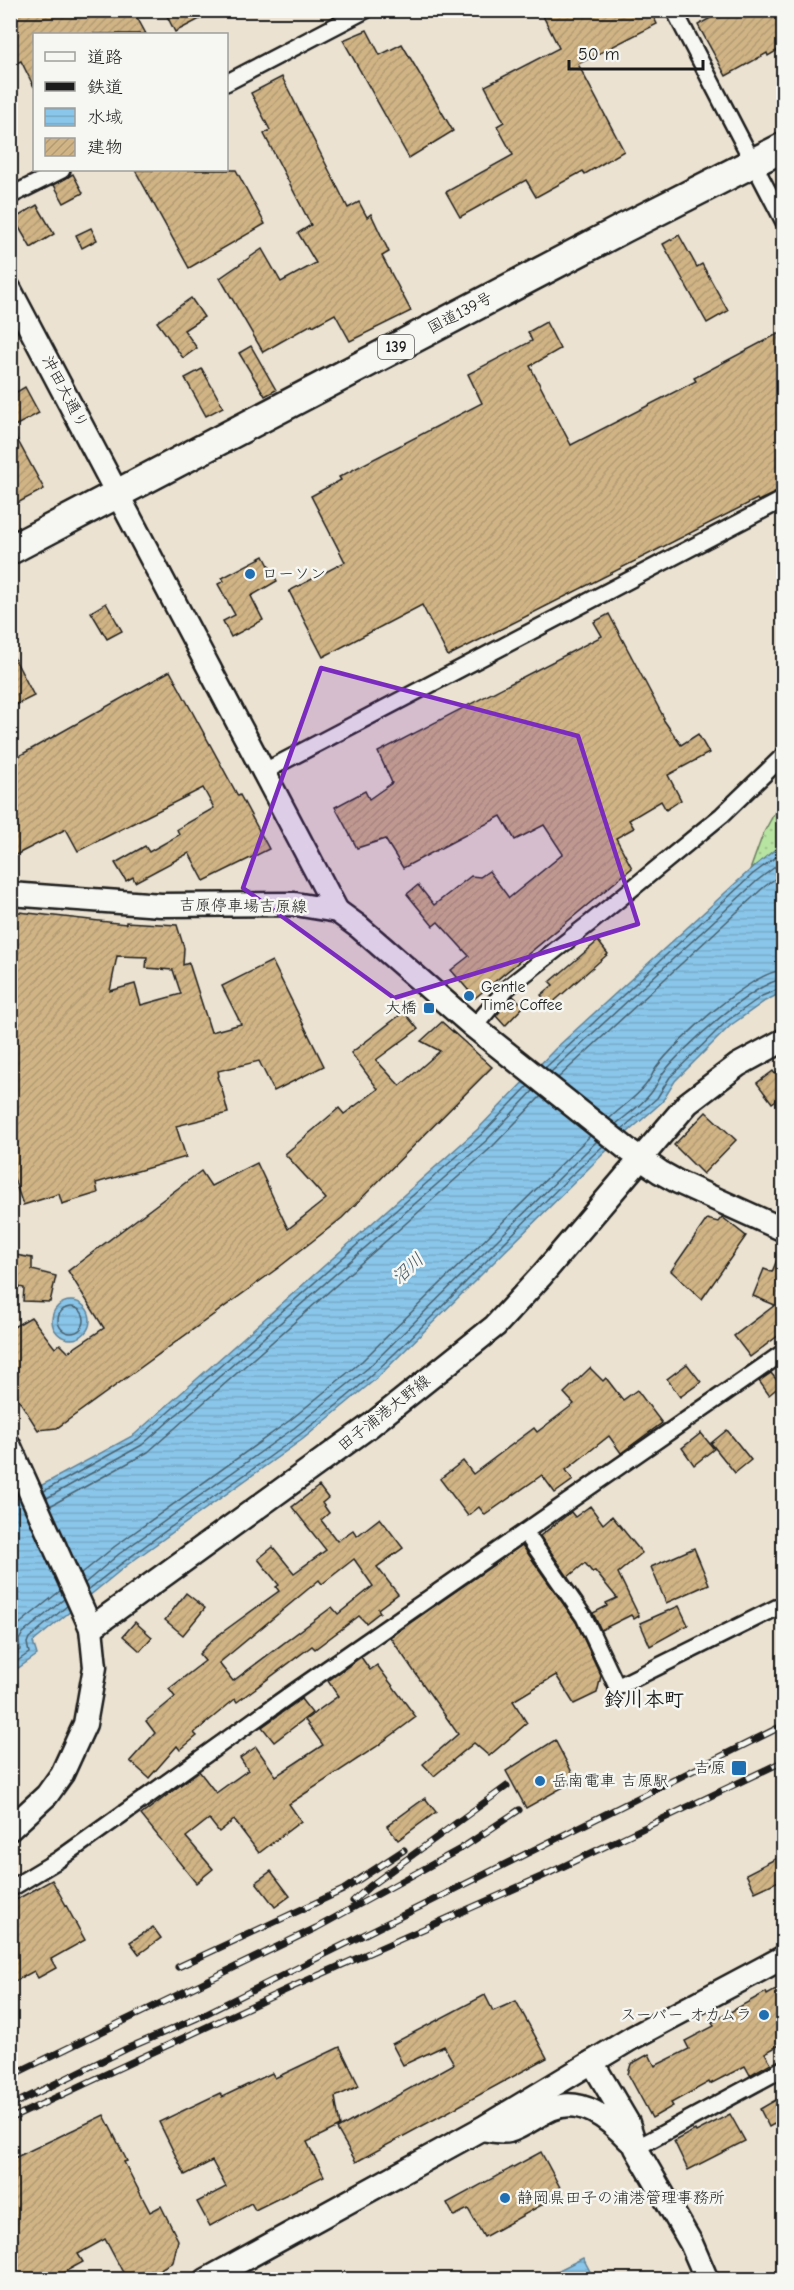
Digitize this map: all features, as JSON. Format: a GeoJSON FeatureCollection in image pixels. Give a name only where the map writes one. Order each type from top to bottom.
{"type":"FeatureCollection","features":[{"type":"Feature","properties":{"kind":"highway","name":"国道139号"},"geometry":{"type":"LineString","coordinates":[[10,550],[529,277],[783,147]]}},
{"type":"Feature","properties":{"kind":"street"},"geometry":{"type":"LineString","coordinates":[[228,82],[366,10]]}},
{"type":"Feature","properties":{"kind":"street"},"geometry":{"type":"LineString","coordinates":[[674,10],[783,222]]}},
{"type":"Feature","properties":{"kind":"street"},"geometry":{"type":"LineString","coordinates":[[10,196],[60,171]]}},
{"type":"Feature","properties":{"kind":"street","name":"沖田大通り"},"geometry":{"type":"LineString","coordinates":[[10,290],[337,911]]}},
{"type":"Feature","properties":{"kind":"street"},"geometry":{"type":"LineString","coordinates":[[265,771],[783,499]]}},
{"type":"Feature","properties":{"kind":"street"},"geometry":{"type":"LineString","coordinates":[[474,1027],[507,988],[713,822],[783,755]]}},
{"type":"Feature","properties":{"kind":"street","name":"吉原停車場吉原線"},"geometry":{"type":"LineString","coordinates":[[10,894],[161,905],[295,904],[337,911],[359,927],[474,1027],[632,1153],[678,1182],[783,1230]]}},
{"type":"Feature","properties":{"kind":"street","name":"田子浦港大野線"},"geometry":{"type":"LineString","coordinates":[[92,1628],[371,1425],[495,1326],[543,1275],[632,1153],[688,1103],[738,1065],[783,1040]]}},
{"type":"Feature","properties":{"kind":"street"},"geometry":{"type":"LineString","coordinates":[[10,1888],[58,1860],[288,1696],[783,1352]]}},
{"type":"Feature","properties":{"kind":"street"},"geometry":{"type":"LineString","coordinates":[[10,1829],[47,1795],[62,1774],[85,1724],[95,1667],[92,1628],[14,1454]]}},
{"type":"Feature","properties":{"kind":"street"},"geometry":{"type":"LineString","coordinates":[[525,1532],[584,1617],[617,1687],[783,1604]]}},
{"type":"Feature","properties":{"kind":"street"},"geometry":{"type":"LineString","coordinates":[[206,2280],[481,2129],[632,2038],[783,1957]]}},
{"type":"Feature","properties":{"kind":"street"},"geometry":{"type":"LineString","coordinates":[[592,2062],[628,2123],[636,2148],[691,2242],[707,2280]]}},
{"type":"Feature","properties":{"kind":"street"},"geometry":{"type":"LineString","coordinates":[[636,2148],[783,2068]]}},
{"type":"Feature","properties":{"kind":"street"},"geometry":{"type":"LineString","coordinates":[[481,2129],[508,2132],[552,2108],[574,2106],[594,2111],[604,2117],[636,2148]]}},
{"type":"Feature","properties":{"kind":"highlighted area"},"geometry":{"type":"Polygon","coordinates":[[[321,668],[578,736],[638,924],[394,998],[243,888],[321,668]]]}},
{"type":"Feature","properties":{"kind":"green space"},"geometry":{"type":"Polygon","coordinates":[[[783,797],[783,843],[750,870],[763,834],[783,797]]]}},
{"type":"Feature","properties":{"kind":"water","name":"沼川"},"geometry":{"type":"Polygon","coordinates":[[[783,843],[783,992],[765,1001],[731,1025],[675,1081],[662,1102],[603,1154],[377,1378],[303,1439],[127,1565],[33,1642],[37,1655],[11,1673],[11,1502],[134,1435],[478,1129],[555,1049],[750,870],[783,843]]]}},
{"type":"Feature","properties":{"kind":"water"},"geometry":{"type":"Polygon","coordinates":[[[71,1301],[84,1307],[90,1320],[84,1333],[71,1339],[58,1333],[52,1320],[58,1307],[71,1301]]]}},
{"type":"Feature","properties":{"kind":"water"},"geometry":{"type":"Polygon","coordinates":[[[583,2258],[594,2279],[541,2279],[583,2258]]]}},
{"type":"Feature","properties":{"kind":"building"},"geometry":{"type":"Polygon","coordinates":[[[10,10],[133,10],[145,33],[33,33],[33,85],[21,61],[10,66],[10,10]]]}},
{"type":"Feature","properties":{"kind":"building"},"geometry":{"type":"Polygon","coordinates":[[[164,10],[217,10],[175,32],[164,10]]]}},
{"type":"Feature","properties":{"kind":"building"},"geometry":{"type":"Polygon","coordinates":[[[540,10],[650,10],[657,24],[578,64],[624,151],[585,174],[583,171],[536,197],[526,180],[460,217],[446,192],[513,155],[497,126],[504,122],[485,86],[559,48],[540,10]]]}},
{"type":"Feature","properties":{"kind":"building"},"geometry":{"type":"Polygon","coordinates":[[[724,10],[783,10],[783,47],[768,56],[767,53],[726,76],[698,25],[724,10]]]}},
{"type":"Feature","properties":{"kind":"building"},"geometry":{"type":"Polygon","coordinates":[[[367,30],[380,55],[402,44],[453,131],[409,158],[343,40],[367,30]]]}},
{"type":"Feature","properties":{"kind":"building"},"geometry":{"type":"Polygon","coordinates":[[[282,77],[348,208],[359,202],[367,217],[371,214],[389,252],[382,256],[411,311],[350,341],[335,314],[313,326],[312,324],[263,352],[220,278],[262,249],[281,282],[316,263],[298,233],[311,225],[264,134],[270,130],[251,93],[282,77]]]}},
{"type":"Feature","properties":{"kind":"building"},"geometry":{"type":"Polygon","coordinates":[[[236,170],[265,224],[189,268],[136,171],[236,170]]]}},
{"type":"Feature","properties":{"kind":"building"},"geometry":{"type":"Polygon","coordinates":[[[73,174],[83,193],[64,203],[54,185],[73,174]]]}},
{"type":"Feature","properties":{"kind":"building"},"geometry":{"type":"Polygon","coordinates":[[[37,205],[54,234],[31,248],[14,219],[37,205]]]}},
{"type":"Feature","properties":{"kind":"building"},"geometry":{"type":"Polygon","coordinates":[[[91,228],[97,240],[82,248],[76,235],[91,228]]]}},
{"type":"Feature","properties":{"kind":"building"},"geometry":{"type":"Polygon","coordinates":[[[679,235],[697,267],[702,264],[728,311],[707,323],[663,244],[679,235]]]}},
{"type":"Feature","properties":{"kind":"building"},"geometry":{"type":"Polygon","coordinates":[[[191,298],[204,317],[184,330],[197,348],[183,358],[157,322],[191,298]]]}},
{"type":"Feature","properties":{"kind":"building"},"geometry":{"type":"Polygon","coordinates":[[[546,322],[560,349],[530,366],[571,445],[696,381],[694,378],[783,331],[783,489],[758,501],[757,499],[448,656],[422,605],[323,657],[289,591],[345,562],[311,496],[341,480],[339,477],[482,403],[468,374],[532,341],[528,332],[546,322]]]}},
{"type":"Feature","properties":{"kind":"building"},"geometry":{"type":"Polygon","coordinates":[[[251,346],[276,390],[265,396],[239,353],[251,346]]]}},
{"type":"Feature","properties":{"kind":"building"},"geometry":{"type":"Polygon","coordinates":[[[202,369],[223,407],[206,416],[185,378],[202,369]]]}},
{"type":"Feature","properties":{"kind":"building"},"geometry":{"type":"Polygon","coordinates":[[[25,387],[39,413],[11,428],[44,489],[10,507],[10,396],[25,387]]]}},
{"type":"Feature","properties":{"kind":"building"},"geometry":{"type":"Polygon","coordinates":[[[264,556],[277,581],[251,596],[263,620],[231,637],[223,621],[235,615],[218,584],[224,581],[222,578],[264,556]]]}},
{"type":"Feature","properties":{"kind":"building"},"geometry":{"type":"Polygon","coordinates":[[[106,603],[122,631],[107,639],[91,612],[106,603]]]}},
{"type":"Feature","properties":{"kind":"building"},"geometry":{"type":"Polygon","coordinates":[[[609,614],[663,719],[681,745],[698,734],[709,753],[668,775],[681,800],[666,810],[661,801],[629,820],[634,828],[616,838],[632,868],[475,998],[451,970],[469,956],[438,922],[433,926],[407,894],[418,885],[434,905],[471,876],[480,877],[489,871],[509,898],[563,854],[544,825],[515,840],[501,816],[403,868],[385,839],[357,848],[335,807],[365,791],[369,799],[392,783],[378,752],[602,636],[594,622],[609,614]]]}},
{"type":"Feature","properties":{"kind":"building"},"geometry":{"type":"Polygon","coordinates":[[[10,650],[34,696],[10,708],[10,650]]]}},
{"type":"Feature","properties":{"kind":"building"},"geometry":{"type":"Polygon","coordinates":[[[170,671],[269,849],[204,881],[189,853],[135,882],[133,877],[126,881],[115,863],[145,846],[149,852],[179,835],[177,829],[214,808],[203,788],[78,851],[66,829],[10,858],[10,761],[170,671]]]}},
{"type":"Feature","properties":{"kind":"building"},"geometry":{"type":"Polygon","coordinates":[[[10,911],[126,924],[126,922],[177,925],[184,948],[183,965],[189,963],[211,1032],[241,1024],[222,986],[272,961],[324,1066],[274,1091],[259,1061],[218,1071],[219,1076],[217,1077],[228,1113],[176,1126],[186,1157],[96,1183],[98,1193],[62,1204],[59,1194],[23,1205],[10,1167],[10,911]],[[117,956],[110,991],[135,984],[141,1005],[181,994],[173,970],[146,968],[147,957],[117,956]]]}},
{"type":"Feature","properties":{"kind":"building"},"geometry":{"type":"Polygon","coordinates":[[[598,941],[608,954],[550,1005],[541,995],[553,985],[550,982],[598,941]]]}},
{"type":"Feature","properties":{"kind":"building"},"geometry":{"type":"Polygon","coordinates":[[[513,996],[524,1006],[505,1026],[496,1016],[513,996]]]}},
{"type":"Feature","properties":{"kind":"building"},"geometry":{"type":"Polygon","coordinates":[[[404,1012],[418,1029],[376,1060],[400,1086],[440,1051],[421,1041],[442,1022],[492,1067],[342,1218],[278,1268],[57,1428],[38,1430],[10,1386],[10,1329],[31,1317],[55,1348],[60,1344],[68,1352],[104,1328],[68,1271],[201,1171],[211,1186],[257,1163],[288,1229],[326,1199],[285,1154],[339,1108],[344,1114],[378,1089],[351,1053],[404,1012]]]}},
{"type":"Feature","properties":{"kind":"building"},"geometry":{"type":"Polygon","coordinates":[[[783,1068],[783,1095],[772,1103],[757,1083],[773,1071],[775,1074],[783,1068]]]}},
{"type":"Feature","properties":{"kind":"building"},"geometry":{"type":"Polygon","coordinates":[[[706,1112],[736,1140],[703,1174],[674,1145],[706,1112]]]}},
{"type":"Feature","properties":{"kind":"building"},"geometry":{"type":"Polygon","coordinates":[[[722,1217],[746,1236],[702,1299],[671,1271],[707,1219],[718,1222],[722,1217]]]}},
{"type":"Feature","properties":{"kind":"building"},"geometry":{"type":"Polygon","coordinates":[[[783,1245],[783,1332],[750,1357],[734,1336],[775,1305],[753,1296],[764,1269],[772,1272],[783,1245]]]}},
{"type":"Feature","properties":{"kind":"building"},"geometry":{"type":"Polygon","coordinates":[[[10,1254],[32,1258],[32,1270],[56,1276],[50,1302],[23,1301],[24,1288],[10,1285],[10,1254]]]}},
{"type":"Feature","properties":{"kind":"building"},"geometry":{"type":"Polygon","coordinates":[[[687,1364],[701,1382],[680,1397],[667,1379],[687,1364]]]}},
{"type":"Feature","properties":{"kind":"building"},"geometry":{"type":"Polygon","coordinates":[[[590,1368],[603,1381],[606,1378],[623,1400],[637,1390],[662,1423],[621,1453],[609,1436],[566,1470],[573,1480],[555,1493],[542,1475],[485,1515],[479,1507],[468,1516],[440,1479],[463,1461],[473,1474],[534,1428],[537,1432],[574,1404],[564,1393],[590,1368]]]}},
{"type":"Feature","properties":{"kind":"building"},"geometry":{"type":"Polygon","coordinates":[[[771,1373],[781,1385],[769,1395],[759,1381],[771,1373]]]}},
{"type":"Feature","properties":{"kind":"building"},"geometry":{"type":"Polygon","coordinates":[[[727,1430],[751,1460],[735,1473],[711,1443],[727,1430]]]}},
{"type":"Feature","properties":{"kind":"building"},"geometry":{"type":"Polygon","coordinates":[[[701,1433],[714,1449],[694,1465],[682,1448],[701,1433]]]}},
{"type":"Feature","properties":{"kind":"building"},"geometry":{"type":"Polygon","coordinates":[[[319,1486],[328,1498],[322,1503],[329,1513],[321,1520],[337,1541],[353,1530],[357,1536],[380,1518],[403,1548],[377,1567],[398,1594],[378,1609],[380,1612],[366,1623],[359,1616],[315,1649],[312,1646],[237,1702],[235,1699],[194,1733],[197,1736],[180,1750],[177,1746],[149,1778],[130,1761],[155,1733],[146,1721],[175,1697],[169,1689],[205,1661],[199,1654],[213,1639],[279,1591],[276,1587],[279,1585],[258,1559],[273,1547],[294,1573],[326,1550],[292,1507],[319,1486]],[[354,1559],[322,1584],[319,1580],[219,1663],[233,1681],[332,1607],[338,1614],[373,1586],[354,1559]]]}},
{"type":"Feature","properties":{"kind":"building"},"geometry":{"type":"Polygon","coordinates":[[[590,1506],[603,1524],[612,1516],[642,1553],[618,1573],[639,1616],[634,1619],[631,1615],[601,1630],[593,1613],[617,1598],[595,1571],[592,1572],[585,1563],[568,1577],[540,1536],[571,1512],[575,1517],[590,1506]]]}},
{"type":"Feature","properties":{"kind":"building"},"geometry":{"type":"Polygon","coordinates":[[[522,1545],[576,1622],[601,1676],[597,1693],[574,1704],[556,1675],[513,1701],[527,1723],[489,1756],[474,1743],[434,1776],[423,1764],[458,1734],[390,1637],[522,1545]]]}},
{"type":"Feature","properties":{"kind":"building"},"geometry":{"type":"Polygon","coordinates":[[[694,1548],[709,1584],[666,1603],[651,1567],[694,1548]]]}},
{"type":"Feature","properties":{"kind":"building"},"geometry":{"type":"Polygon","coordinates":[[[186,1593],[205,1608],[183,1635],[165,1620],[186,1593]]]}},
{"type":"Feature","properties":{"kind":"building"},"geometry":{"type":"Polygon","coordinates":[[[679,1606],[688,1625],[650,1646],[640,1623],[679,1606]]]}},
{"type":"Feature","properties":{"kind":"building"},"geometry":{"type":"Polygon","coordinates":[[[135,1622],[152,1637],[140,1651],[123,1636],[135,1622]]]}},
{"type":"Feature","properties":{"kind":"building"},"geometry":{"type":"Polygon","coordinates":[[[361,1657],[370,1670],[377,1665],[416,1717],[376,1747],[289,1804],[301,1821],[259,1853],[234,1820],[219,1832],[209,1819],[186,1837],[213,1869],[196,1883],[141,1815],[199,1771],[216,1793],[248,1770],[240,1758],[256,1747],[276,1776],[323,1745],[305,1720],[338,1696],[328,1681],[361,1657]]]}},
{"type":"Feature","properties":{"kind":"building"},"geometry":{"type":"Polygon","coordinates":[[[301,1699],[312,1713],[274,1742],[262,1727],[301,1699]]]}},
{"type":"Feature","properties":{"kind":"building","name":"岳南電車 吉原駅"},"geometry":{"type":"Polygon","coordinates":[[[555,1740],[576,1780],[526,1808],[506,1771],[555,1740]]]}},
{"type":"Feature","properties":{"kind":"building"},"geometry":{"type":"Polygon","coordinates":[[[425,1798],[436,1812],[398,1840],[387,1826],[425,1798]]]}},
{"type":"Feature","properties":{"kind":"building"},"geometry":{"type":"Polygon","coordinates":[[[783,1855],[783,1879],[755,1892],[746,1874],[783,1855]]]}},
{"type":"Feature","properties":{"kind":"building"},"geometry":{"type":"Polygon","coordinates":[[[271,1871],[290,1896],[275,1907],[256,1882],[271,1871]]]}},
{"type":"Feature","properties":{"kind":"building"},"geometry":{"type":"Polygon","coordinates":[[[52,1880],[85,1940],[51,1959],[56,1968],[38,1978],[34,1971],[10,1984],[10,1903],[52,1880]]]}},
{"type":"Feature","properties":{"kind":"building"},"geometry":{"type":"Polygon","coordinates":[[[153,1927],[161,1938],[139,1954],[130,1942],[153,1927]]]}},
{"type":"Feature","properties":{"kind":"building"},"geometry":{"type":"Polygon","coordinates":[[[783,1986],[783,2043],[765,2053],[771,2063],[750,2075],[745,2066],[710,2084],[709,2082],[671,2103],[673,2106],[652,2118],[628,2074],[631,2064],[649,2054],[655,2066],[689,2049],[685,2041],[714,2026],[712,2022],[766,1992],[767,1995],[783,1986]]]}},
{"type":"Feature","properties":{"kind":"building"},"geometry":{"type":"Polygon","coordinates":[[[485,1995],[493,2011],[516,2001],[547,2058],[356,2162],[337,2129],[454,2064],[444,2046],[403,2065],[392,2044],[485,1995]]]}},
{"type":"Feature","properties":{"kind":"building"},"geometry":{"type":"Polygon","coordinates":[[[340,2047],[359,2086],[335,2097],[340,2126],[307,2142],[324,2176],[255,2210],[251,2203],[210,2226],[197,2202],[226,2187],[212,2161],[185,2175],[159,2122],[220,2093],[222,2097],[272,2073],[275,2078],[340,2047]]]}},
{"type":"Feature","properties":{"kind":"building"},"geometry":{"type":"Polygon","coordinates":[[[779,2098],[783,2106],[783,2119],[769,2127],[760,2109],[779,2098]]]}},
{"type":"Feature","properties":{"kind":"building"},"geometry":{"type":"Polygon","coordinates":[[[730,2114],[745,2141],[688,2170],[674,2141],[730,2114]]]}},
{"type":"Feature","properties":{"kind":"building"},"geometry":{"type":"Polygon","coordinates":[[[104,2115],[127,2161],[124,2162],[150,2212],[161,2206],[178,2240],[173,2262],[141,2280],[127,2280],[105,2239],[78,2254],[83,2262],[50,2280],[10,2280],[10,2160],[104,2115]]]}},
{"type":"Feature","properties":{"kind":"building","name":"静岡県田子の浦港管理事務所"},"geometry":{"type":"Polygon","coordinates":[[[541,2152],[563,2193],[484,2237],[468,2209],[454,2216],[447,2203],[541,2152]]]}},
{"type":"Feature","properties":{"kind":"railway"},"geometry":{"type":"LineString","coordinates":[[10,2106],[126,2049],[195,2019],[784,1725]]}},
{"type":"Feature","properties":{"kind":"railway"},"geometry":{"type":"LineString","coordinates":[[10,2119],[290,1988],[543,1876],[784,1761]]}},
{"type":"Feature","properties":{"kind":"railway"},"geometry":{"type":"LineString","coordinates":[[353,1901],[370,1886],[507,1786]]}},
{"type":"Feature","properties":{"kind":"railway"},"geometry":{"type":"LineString","coordinates":[[10,2076],[316,1928],[462,1848],[519,1810]]}},
{"type":"Feature","properties":{"kind":"railway"},"geometry":{"type":"LineString","coordinates":[[178,1967],[343,1890],[404,1850]]}},
{"type":"Feature","properties":{"kind":"place","name":"ローソン"},"geometry":{"type":"Point","coordinates":[250,574]}},
{"type":"Feature","properties":{"kind":"place","name":"Gentle Time Coffee"},"geometry":{"type":"Point","coordinates":[469,996]}},
{"type":"Feature","properties":{"kind":"place","name":"大橋"},"geometry":{"type":"Point","coordinates":[429,1008]}},
{"type":"Feature","properties":{"kind":"place","name":"吉原"},"geometry":{"type":"Point","coordinates":[739,1768]}},
{"type":"Feature","properties":{"kind":"place","name":"岳南電車 吉原駅"},"geometry":{"type":"Point","coordinates":[540,1781]}},
{"type":"Feature","properties":{"kind":"place","name":"スーパー オカムラ"},"geometry":{"type":"Point","coordinates":[764,2015]}},
{"type":"Feature","properties":{"kind":"place","name":"静岡県田子の浦港管理事務所"},"geometry":{"type":"Point","coordinates":[505,2198]}},
{"type":"Feature","properties":{"kind":"district","name":"鈴川本町"},"geometry":{"type":"Point","coordinates":[644,1699]}}]}
